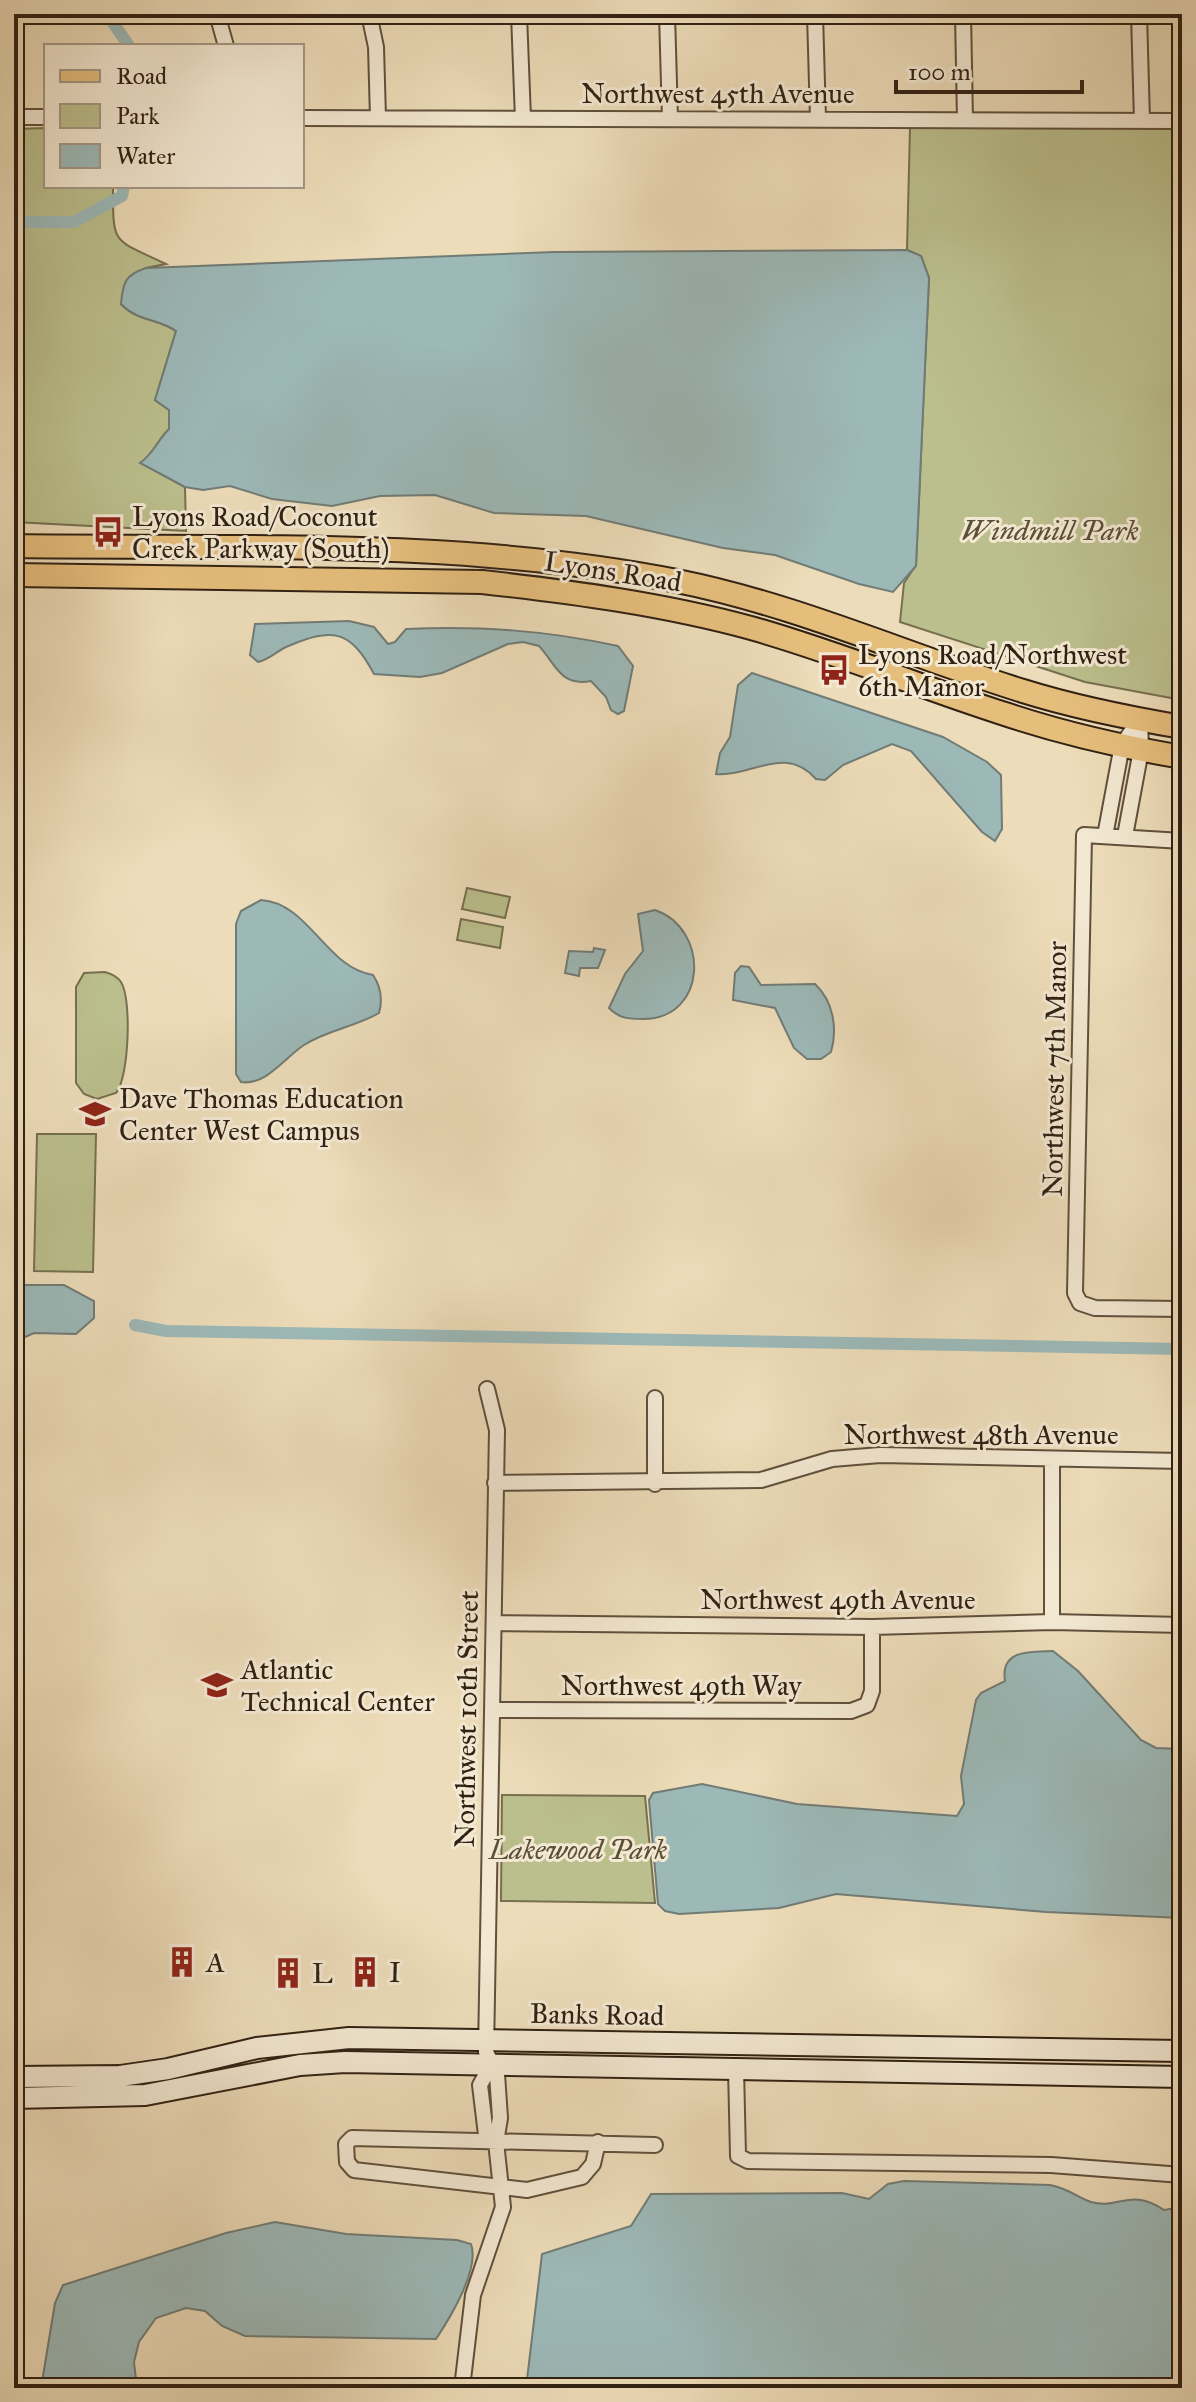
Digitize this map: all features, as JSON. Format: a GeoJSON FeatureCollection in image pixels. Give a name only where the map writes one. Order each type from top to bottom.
{"type":"FeatureCollection","features":[{"type":"Feature","properties":{"kind":"main road","name":"Lyons Road"},"geometry":{"type":"LineString","coordinates":[[14,546],[395,551],[576,564],[679,581],[765,603],[1025,692],[1182,727]]}},
{"type":"Feature","properties":{"kind":"main road","name":"Lyons Road"},"geometry":{"type":"LineString","coordinates":[[14,575],[482,582],[559,590],[670,609],[751,629],[839,655],[1009,716],[1131,748],[1182,757]]}},
{"type":"Feature","properties":{"kind":"street"},"geometry":{"type":"LineString","coordinates":[[217,14],[225,44]]}},
{"type":"Feature","properties":{"kind":"street"},"geometry":{"type":"LineString","coordinates":[[369,14],[376,47],[378,118]]}},
{"type":"Feature","properties":{"kind":"street"},"geometry":{"type":"LineString","coordinates":[[519,14],[523,119]]}},
{"type":"Feature","properties":{"kind":"street"},"geometry":{"type":"LineString","coordinates":[[667,14],[670,119]]}},
{"type":"Feature","properties":{"kind":"street"},"geometry":{"type":"LineString","coordinates":[[815,14],[818,119]]}},
{"type":"Feature","properties":{"kind":"street"},"geometry":{"type":"LineString","coordinates":[[963,14],[965,120]]}},
{"type":"Feature","properties":{"kind":"street"},"geometry":{"type":"LineString","coordinates":[[1139,14],[1142,121]]}},
{"type":"Feature","properties":{"kind":"street"},"geometry":{"type":"LineString","coordinates":[[14,117],[44,117]]}},
{"type":"Feature","properties":{"kind":"street","name":"Northwest 45th Avenue"},"geometry":{"type":"LineString","coordinates":[[304,118],[1182,121]]}},
{"type":"Feature","properties":{"kind":"street"},"geometry":{"type":"LineString","coordinates":[[1140,719],[1105,836],[1182,841]]}},
{"type":"Feature","properties":{"kind":"street"},"geometry":{"type":"LineString","coordinates":[[1125,836],[1131,748]]}},
{"type":"Feature","properties":{"kind":"street","name":"Northwest 7th Manor"},"geometry":{"type":"LineString","coordinates":[[1105,836],[1084,835],[1075,1293],[1080,1303],[1095,1308],[1182,1309]]}},
{"type":"Feature","properties":{"kind":"street","name":"Northwest 10th Street"},"geometry":{"type":"LineString","coordinates":[[487,1389],[497,1430],[488,2052]]}},
{"type":"Feature","properties":{"kind":"street"},"geometry":{"type":"LineString","coordinates":[[655,1398],[655,1484]]}},
{"type":"Feature","properties":{"kind":"street","name":"Northwest 48th Avenue"},"geometry":{"type":"LineString","coordinates":[[495,1483],[655,1484],[761,1480],[832,1459],[880,1455],[1182,1461]]}},
{"type":"Feature","properties":{"kind":"street"},"geometry":{"type":"LineString","coordinates":[[1052,1459],[1052,1622]]}},
{"type":"Feature","properties":{"kind":"street","name":"Northwest 49th Avenue"},"geometry":{"type":"LineString","coordinates":[[494,1623],[872,1627],[1052,1622],[1182,1625]]}},
{"type":"Feature","properties":{"kind":"street","name":"Northwest 49th Way"},"geometry":{"type":"LineString","coordinates":[[493,1710],[851,1711],[867,1705],[872,1691],[872,1627]]}},
{"type":"Feature","properties":{"kind":"street","name":"Banks Road"},"geometry":{"type":"LineString","coordinates":[[14,2077],[120,2076],[303,2041],[736,2068],[1182,2077]]}},
{"type":"Feature","properties":{"kind":"street","name":"Banks Road"},"geometry":{"type":"LineString","coordinates":[[14,2098],[145,2095],[300,2065],[488,2052],[1182,2051]]}},
{"type":"Feature","properties":{"kind":"street"},"geometry":{"type":"LineString","coordinates":[[462,2388],[473,2295],[503,2207],[496,2142],[486,2135],[480,2085],[488,2052]]}},
{"type":"Feature","properties":{"kind":"street"},"geometry":{"type":"LineString","coordinates":[[736,2068],[738,2156],[748,2161],[1051,2165],[1182,2175]]}},
{"type":"Feature","properties":{"kind":"street"},"geometry":{"type":"LineString","coordinates":[[598,2142],[593,2164],[582,2177],[527,2190],[354,2170],[347,2162],[346,2144],[352,2138],[598,2142],[655,2145]]}},
{"type":"Feature","properties":{"kind":"green space","name":"Windmill Park"},"geometry":{"type":"Polygon","coordinates":[[[1182,126],[1182,700],[1085,682],[900,622],[904,583],[916,565],[929,278],[921,256],[907,250],[910,128],[1182,126]]]}},
{"type":"Feature","properties":{"kind":"green space"},"geometry":{"type":"Polygon","coordinates":[[[44,128],[44,188],[113,188],[114,220],[119,238],[166,264],[146,268],[121,304],[134,314],[176,331],[155,400],[169,410],[169,429],[141,463],[185,487],[186,531],[14,522],[14,129],[44,128]]]}},
{"type":"Feature","properties":{"kind":"green space"},"geometry":{"type":"Polygon","coordinates":[[[467,888],[510,897],[505,918],[462,909],[467,888]]]}},
{"type":"Feature","properties":{"kind":"green space"},"geometry":{"type":"Polygon","coordinates":[[[461,919],[503,927],[500,948],[457,940],[461,919]]]}},
{"type":"Feature","properties":{"kind":"green space"},"geometry":{"type":"Polygon","coordinates":[[[105,972],[121,982],[127,1004],[128,1038],[124,1072],[116,1093],[97,1099],[84,1094],[76,1083],[76,987],[84,973],[105,972]]]}},
{"type":"Feature","properties":{"kind":"green space"},"geometry":{"type":"Polygon","coordinates":[[[37,1134],[96,1134],[93,1272],[34,1271],[37,1134]]]}},
{"type":"Feature","properties":{"kind":"green space","name":"Lakewood Park"},"geometry":{"type":"Polygon","coordinates":[[[502,1795],[645,1796],[655,1903],[501,1901],[502,1795]]]}},
{"type":"Feature","properties":{"kind":"water"},"geometry":{"type":"Polygon","coordinates":[[[907,250],[921,256],[929,278],[916,566],[893,592],[859,584],[775,555],[723,548],[586,516],[494,513],[435,495],[380,496],[332,506],[272,499],[230,486],[203,490],[185,487],[140,463],[169,429],[169,410],[155,400],[176,331],[134,314],[121,304],[126,280],[146,268],[554,252],[907,250]]]}},
{"type":"Feature","properties":{"kind":"water"},"geometry":{"type":"Polygon","coordinates":[[[349,621],[374,627],[388,644],[395,642],[406,629],[460,628],[512,630],[618,646],[633,666],[624,711],[618,714],[611,710],[606,697],[591,681],[572,681],[565,677],[539,646],[523,642],[508,644],[442,673],[420,677],[374,674],[357,648],[338,636],[316,636],[258,662],[250,655],[255,624],[349,621]]]}},
{"type":"Feature","properties":{"kind":"water"},"geometry":{"type":"Polygon","coordinates":[[[752,673],[943,737],[987,762],[1001,775],[1002,829],[995,841],[982,832],[911,751],[892,744],[843,765],[825,780],[816,779],[792,764],[780,763],[716,774],[720,753],[730,737],[738,685],[752,673]]]}},
{"type":"Feature","properties":{"kind":"water"},"geometry":{"type":"Polygon","coordinates":[[[261,900],[278,904],[292,912],[342,961],[373,975],[381,1003],[379,1013],[313,1040],[259,1080],[241,1082],[236,1074],[236,924],[241,911],[261,900]]]}},
{"type":"Feature","properties":{"kind":"water"},"geometry":{"type":"Polygon","coordinates":[[[655,910],[673,920],[685,935],[693,953],[694,972],[690,990],[680,1005],[664,1015],[625,1018],[609,1008],[625,974],[643,951],[638,914],[655,910]]]}},
{"type":"Feature","properties":{"kind":"water"},"geometry":{"type":"Polygon","coordinates":[[[594,948],[605,950],[598,968],[580,968],[579,976],[565,973],[569,951],[593,952],[594,948]]]}},
{"type":"Feature","properties":{"kind":"water"},"geometry":{"type":"Polygon","coordinates":[[[741,966],[749,967],[761,985],[815,984],[826,998],[832,1015],[834,1034],[831,1052],[821,1059],[807,1059],[794,1048],[775,1008],[733,1000],[735,973],[741,966]]]}},
{"type":"Feature","properties":{"kind":"water"},"geometry":{"type":"Polygon","coordinates":[[[14,1285],[64,1285],[94,1301],[94,1318],[76,1334],[34,1333],[14,1342],[14,1285]]]}},
{"type":"Feature","properties":{"kind":"water"},"geometry":{"type":"Polygon","coordinates":[[[1053,1651],[1078,1671],[1141,1740],[1156,1748],[1182,1749],[1182,1918],[1046,1912],[836,1894],[779,1908],[679,1914],[665,1911],[658,1904],[649,1800],[653,1793],[702,1784],[797,1804],[957,1816],[964,1804],[961,1776],[976,1700],[981,1693],[1005,1681],[1007,1663],[1018,1654],[1053,1651]]]}},
{"type":"Feature","properties":{"kind":"water"},"geometry":{"type":"Polygon","coordinates":[[[904,2181],[1050,2185],[1101,2204],[1133,2199],[1152,2203],[1164,2210],[1182,2207],[1182,2388],[526,2388],[542,2254],[631,2226],[651,2194],[842,2193],[869,2199],[888,2184],[904,2181]]]}},
{"type":"Feature","properties":{"kind":"water"},"geometry":{"type":"Polygon","coordinates":[[[275,2222],[346,2234],[457,2240],[471,2244],[473,2254],[468,2280],[436,2339],[245,2336],[222,2326],[205,2311],[186,2308],[156,2318],[139,2342],[134,2362],[137,2388],[41,2388],[55,2303],[63,2285],[226,2233],[275,2222]]]}},
{"type":"Feature","properties":{"kind":"waterway"},"geometry":{"type":"LineString","coordinates":[[107,14],[128,44]]}},
{"type":"Feature","properties":{"kind":"waterway"},"geometry":{"type":"LineString","coordinates":[[14,222],[74,222],[122,196],[124,188]]}},
{"type":"Feature","properties":{"kind":"waterway"},"geometry":{"type":"LineString","coordinates":[[135,1325],[166,1331],[1182,1349]]}},
{"type":"Feature","properties":{"kind":"place","name":"Lyons Road/Coconut Creek Parkway (South)"},"geometry":{"type":"Point","coordinates":[108,532]}},
{"type":"Feature","properties":{"kind":"place","name":"Lyons Road/Northwest 6th Manor"},"geometry":{"type":"Point","coordinates":[834,670]}},
{"type":"Feature","properties":{"kind":"place","name":"Dave Thomas Education Center West Campus"},"geometry":{"type":"Point","coordinates":[95,1114]}},
{"type":"Feature","properties":{"kind":"place","name":"Atlantic Technical Center"},"geometry":{"type":"Point","coordinates":[217,1685]}},
{"type":"Feature","properties":{"kind":"place","name":"A"},"geometry":{"type":"Point","coordinates":[182,1962]}},
{"type":"Feature","properties":{"kind":"place","name":"I"},"geometry":{"type":"Point","coordinates":[365,1972]}},
{"type":"Feature","properties":{"kind":"place","name":"L"},"geometry":{"type":"Point","coordinates":[288,1973]}}]}
